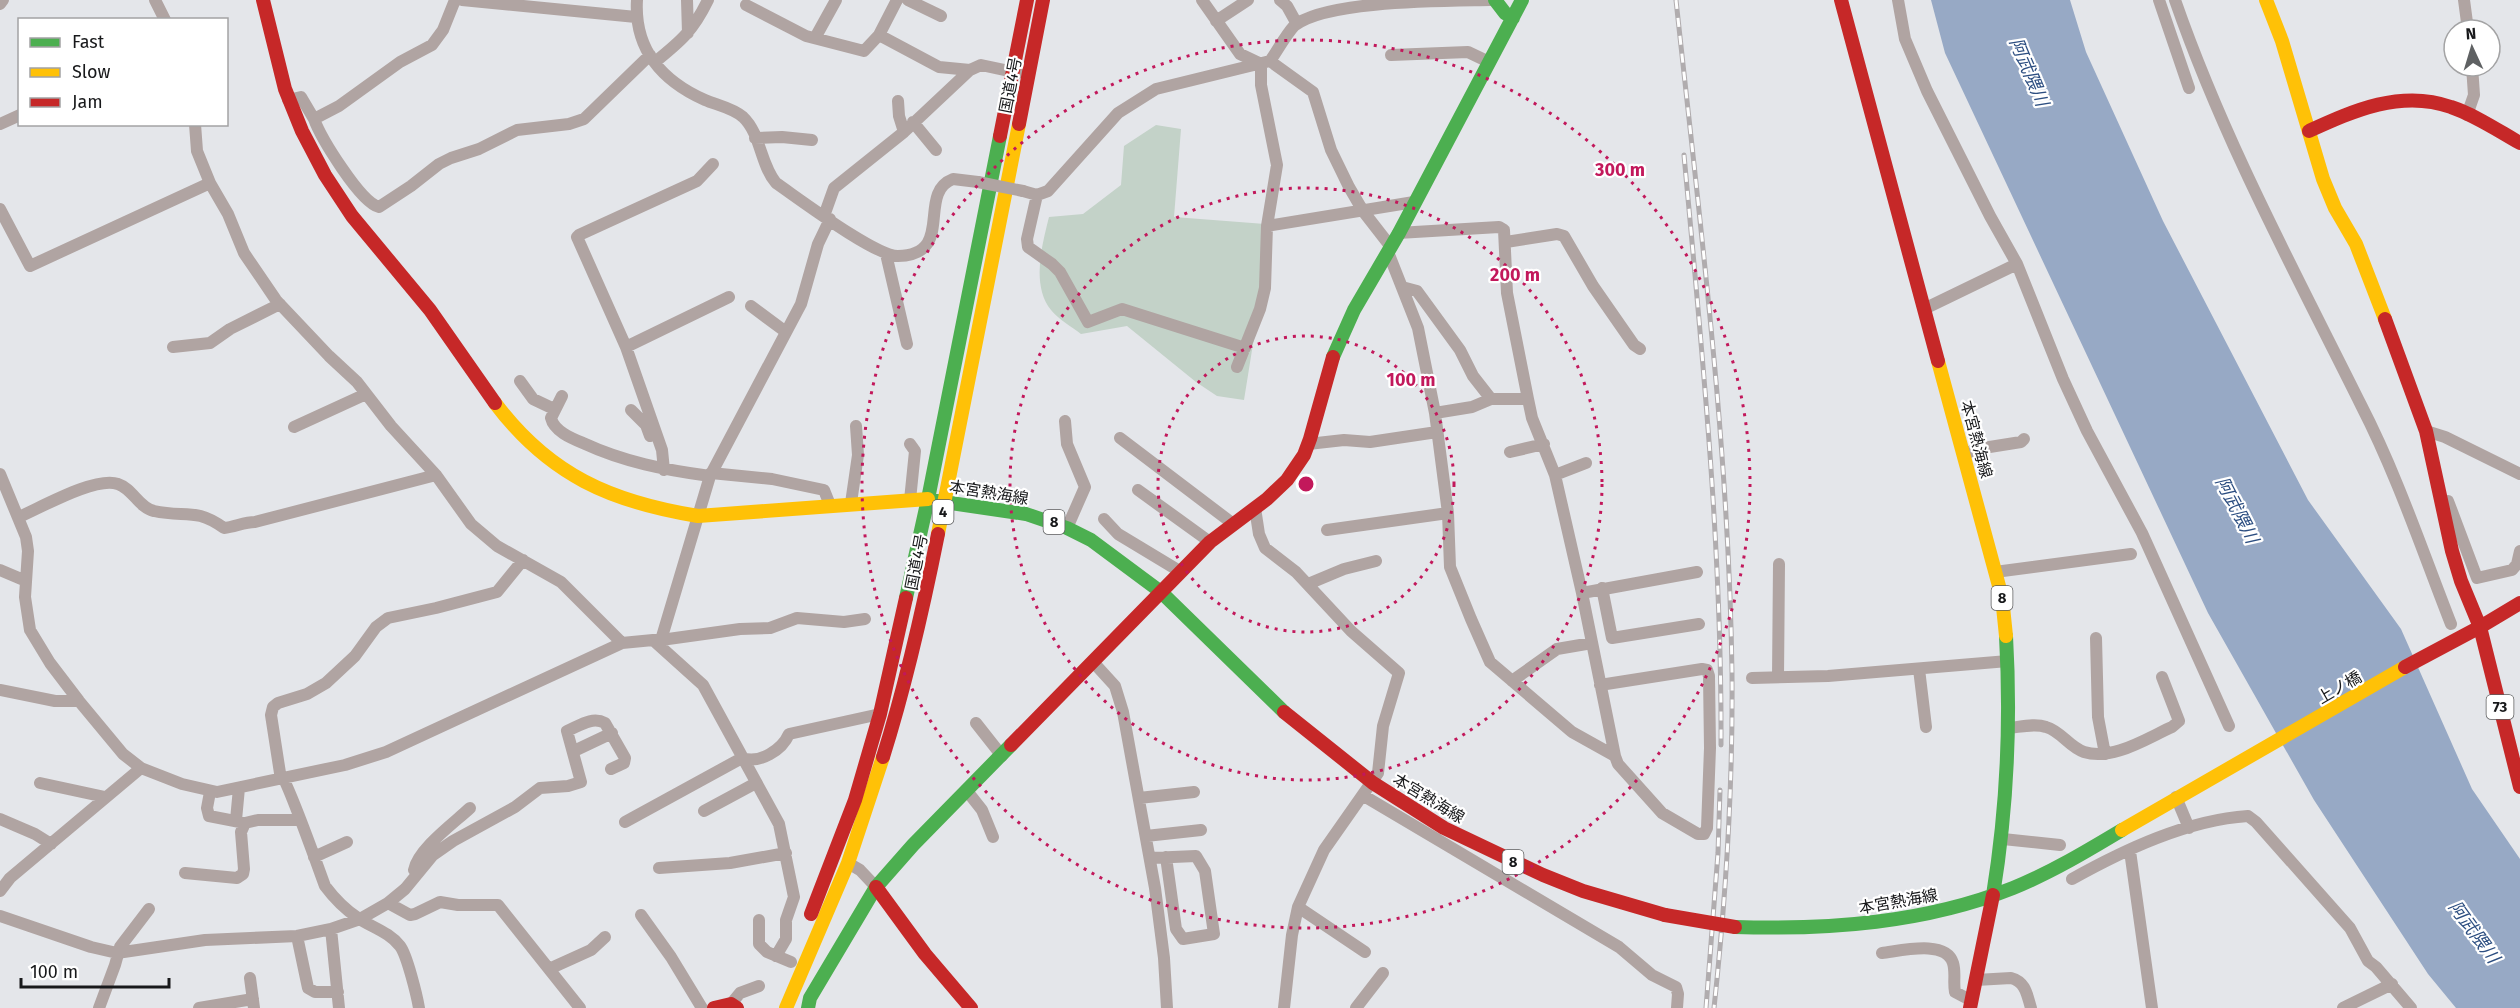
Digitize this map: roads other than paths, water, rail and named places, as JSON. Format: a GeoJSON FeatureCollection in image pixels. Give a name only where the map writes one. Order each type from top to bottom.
{"type":"FeatureCollection","features":[{"type":"Feature","properties":{"kind":"main road","name":"本宮熱海線"},"geometry":{"type":"LineString","coordinates":[[263,0],[288,100],[314,156],[351,215],[429,310],[504,416],[557,467],[585,485],[603,493],[660,511],[698,516],[851,503],[928,500],[1026,514],[1067,528],[1099,545],[1161,592],[1276,706],[1373,783],[1444,828],[1516,864],[1583,891],[1665,915],[1735,927],[1798,929],[1903,919],[1993,895],[2081,854],[2176,797],[2245,760]]}},
{"type":"Feature","properties":{"kind":"main road","name":"国道4号"},"geometry":{"type":"LineString","coordinates":[[771,1008],[855,800],[880,714],[928,500],[1027,0]]}},
{"type":"Feature","properties":{"kind":"main road","name":"国道4号"},"geometry":{"type":"LineString","coordinates":[[786,1008],[848,863],[897,713],[924,606],[1043,0]]}},
{"type":"Feature","properties":{"kind":"main road"},"geometry":{"type":"LineString","coordinates":[[1495,0],[1505,13],[1513,18]]}},
{"type":"Feature","properties":{"kind":"main road"},"geometry":{"type":"LineString","coordinates":[[808,1008],[810,998],[876,888],[913,845],[1094,663],[1210,542],[1232,523],[1255,508],[1291,475],[1308,444],[1322,390],[1341,335],[1390,249],[1522,0]]}},
{"type":"Feature","properties":{"kind":"main road","name":"本宮熱海線"},"geometry":{"type":"LineString","coordinates":[[1841,0],[1965,454],[2005,616],[2009,728],[2003,839],[1993,895]]}},
{"type":"Feature","properties":{"kind":"main road"},"geometry":{"type":"LineString","coordinates":[[2266,0],[2282,41],[2323,179],[2335,208],[2356,243],[2428,432],[2452,551],[2461,581],[2480,627],[2520,603]]}},
{"type":"Feature","properties":{"kind":"main road"},"geometry":{"type":"LineString","coordinates":[[2309,131],[2367,106],[2428,101],[2448,106],[2520,142]]}},
{"type":"Feature","properties":{"kind":"main road","name":"上ノ橋"},"geometry":{"type":"LineString","coordinates":[[2245,760],[2480,627]]}},
{"type":"Feature","properties":{"kind":"main road","name":"73"},"geometry":{"type":"LineString","coordinates":[[2480,627],[2491,664],[2506,740],[2520,787]]}},
{"type":"Feature","properties":{"kind":"main road"},"geometry":{"type":"LineString","coordinates":[[876,888],[971,1008]]}},
{"type":"Feature","properties":{"kind":"main road"},"geometry":{"type":"LineString","coordinates":[[1971,1004],[1993,895]]}},
{"type":"Feature","properties":{"kind":"main road"},"geometry":{"type":"LineString","coordinates":[[714,1008],[734,1006]]}},
{"type":"Feature","properties":{"kind":"street"},"geometry":{"type":"LineString","coordinates":[[0,4],[3,0]]}},
{"type":"Feature","properties":{"kind":"street"},"geometry":{"type":"LineString","coordinates":[[155,0],[164,18]]}},
{"type":"Feature","properties":{"kind":"street"},"geometry":{"type":"LineString","coordinates":[[314,119],[339,106],[400,62],[432,45],[443,30],[455,0]]}},
{"type":"Feature","properties":{"kind":"street"},"geometry":{"type":"LineString","coordinates":[[462,0],[636,17]]}},
{"type":"Feature","properties":{"kind":"street"},"geometry":{"type":"LineString","coordinates":[[637,0],[636,17],[652,58],[670,80],[689,92],[739,113],[750,125],[769,175],[776,183],[886,254],[905,255],[925,248],[929,242],[937,201],[943,186],[952,179],[978,182],[1037,195],[1048,191],[1118,113],[1156,89],[1265,62]]}},
{"type":"Feature","properties":{"kind":"street"},"geometry":{"type":"LineString","coordinates":[[687,0],[688,33]]}},
{"type":"Feature","properties":{"kind":"street"},"geometry":{"type":"LineString","coordinates":[[288,100],[301,97],[327,145],[348,176],[372,205],[379,207],[439,164],[479,148],[510,132],[584,119],[652,58],[688,33],[698,22],[708,0]]}},
{"type":"Feature","properties":{"kind":"street"},"geometry":{"type":"LineString","coordinates":[[815,38],[836,0]]}},
{"type":"Feature","properties":{"kind":"street"},"geometry":{"type":"LineString","coordinates":[[746,5],[806,36],[864,51],[879,35],[897,0]]}},
{"type":"Feature","properties":{"kind":"street"},"geometry":{"type":"LineString","coordinates":[[908,0],[941,16]]}},
{"type":"Feature","properties":{"kind":"street"},"geometry":{"type":"LineString","coordinates":[[1202,0],[1240,54],[1265,62],[1313,92],[1331,150],[1363,211],[1390,249],[1418,328],[1435,412],[1448,513],[1448,551],[1453,579],[1490,662],[1572,732],[1615,756]]}},
{"type":"Feature","properties":{"kind":"street"},"geometry":{"type":"LineString","coordinates":[[1216,21],[1248,0]]}},
{"type":"Feature","properties":{"kind":"street"},"geometry":{"type":"LineString","coordinates":[[1280,0],[1297,24]]}},
{"type":"Feature","properties":{"kind":"street"},"geometry":{"type":"LineString","coordinates":[[1237,367],[1260,309],[1265,288],[1268,226],[1277,165],[1261,86],[1265,62],[1297,24],[1340,8],[1388,1],[1490,0]]}},
{"type":"Feature","properties":{"kind":"street"},"geometry":{"type":"LineString","coordinates":[[1898,0],[1905,39],[1928,91],[1990,216],[2017,264],[2087,431],[2142,533],[2229,726]]}},
{"type":"Feature","properties":{"kind":"street"},"geometry":{"type":"LineString","coordinates":[[2159,0],[2189,88]]}},
{"type":"Feature","properties":{"kind":"street"},"geometry":{"type":"LineString","coordinates":[[2175,0],[2193,51],[2251,186],[2361,405],[2398,486],[2451,624]]}},
{"type":"Feature","properties":{"kind":"street"},"geometry":{"type":"LineString","coordinates":[[2464,0],[2466,18]]}},
{"type":"Feature","properties":{"kind":"street"},"geometry":{"type":"LineString","coordinates":[[879,35],[939,67],[970,70]]}},
{"type":"Feature","properties":{"kind":"street"},"geometry":{"type":"LineString","coordinates":[[1391,55],[1468,52],[1489,62]]}},
{"type":"Feature","properties":{"kind":"street"},"geometry":{"type":"LineString","coordinates":[[657,640],[711,474],[801,304],[834,188],[904,132],[970,70],[981,65],[1029,76]]}},
{"type":"Feature","properties":{"kind":"street"},"geometry":{"type":"LineString","coordinates":[[2467,115],[2473,102],[2472,78]]}},
{"type":"Feature","properties":{"kind":"street"},"geometry":{"type":"LineString","coordinates":[[898,101],[904,132]]}},
{"type":"Feature","properties":{"kind":"street"},"geometry":{"type":"LineString","coordinates":[[0,124],[18,116]]}},
{"type":"Feature","properties":{"kind":"street"},"geometry":{"type":"LineString","coordinates":[[913,122],[936,150]]}},
{"type":"Feature","properties":{"kind":"street"},"geometry":{"type":"LineString","coordinates":[[195,126],[197,151],[210,183],[228,214],[244,254],[280,304],[357,382],[391,426],[436,475],[471,524],[497,546],[561,582],[622,643]]}},
{"type":"Feature","properties":{"kind":"street"},"geometry":{"type":"LineString","coordinates":[[755,138],[782,137],[812,140]]}},
{"type":"Feature","properties":{"kind":"street"},"geometry":{"type":"LineString","coordinates":[[664,470],[662,450],[626,347],[578,237],[579,234],[697,180],[713,164]]}},
{"type":"Feature","properties":{"kind":"street"},"geometry":{"type":"LineString","coordinates":[[0,209],[30,266],[210,183]]}},
{"type":"Feature","properties":{"kind":"street"},"geometry":{"type":"LineString","coordinates":[[1037,195],[1028,247],[1060,272],[1088,322],[1122,309],[1245,348]]}},
{"type":"Feature","properties":{"kind":"street"},"geometry":{"type":"LineString","coordinates":[[1268,226],[1414,202]]}},
{"type":"Feature","properties":{"kind":"street"},"geometry":{"type":"LineString","coordinates":[[1398,233],[1499,226],[1504,230],[1508,293],[1532,418],[1555,475],[1615,756],[1618,764],[1662,813],[1698,834],[1706,832],[1710,748],[1707,670],[1600,685]]}},
{"type":"Feature","properties":{"kind":"street"},"geometry":{"type":"LineString","coordinates":[[1506,242],[1557,234],[1564,236],[1593,286],[1634,345],[1641,350]]}},
{"type":"Feature","properties":{"kind":"street"},"geometry":{"type":"LineString","coordinates":[[886,254],[907,344]]}},
{"type":"Feature","properties":{"kind":"street"},"geometry":{"type":"LineString","coordinates":[[1924,309],[2017,264]]}},
{"type":"Feature","properties":{"kind":"street"},"geometry":{"type":"LineString","coordinates":[[1402,288],[1417,291],[1460,350],[1473,376],[1491,399]]}},
{"type":"Feature","properties":{"kind":"street"},"geometry":{"type":"LineString","coordinates":[[626,347],[729,297]]}},
{"type":"Feature","properties":{"kind":"street"},"geometry":{"type":"LineString","coordinates":[[173,347],[210,343],[230,329],[280,304]]}},
{"type":"Feature","properties":{"kind":"street"},"geometry":{"type":"LineString","coordinates":[[751,306],[786,332]]}},
{"type":"Feature","properties":{"kind":"street"},"geometry":{"type":"LineString","coordinates":[[520,381],[533,399],[554,409]]}},
{"type":"Feature","properties":{"kind":"street"},"geometry":{"type":"LineString","coordinates":[[294,426],[366,394]]}},
{"type":"Feature","properties":{"kind":"street"},"geometry":{"type":"LineString","coordinates":[[562,396],[554,409],[551,422],[568,436],[610,456],[664,470],[772,479],[824,490],[830,505]]}},
{"type":"Feature","properties":{"kind":"street"},"geometry":{"type":"LineString","coordinates":[[1435,412],[1472,407],[1491,399],[1528,399]]}},
{"type":"Feature","properties":{"kind":"street"},"geometry":{"type":"LineString","coordinates":[[631,410],[646,425],[656,447],[662,450]]}},
{"type":"Feature","properties":{"kind":"street"},"geometry":{"type":"LineString","coordinates":[[1065,421],[1067,444],[1085,487],[1067,528]]}},
{"type":"Feature","properties":{"kind":"street"},"geometry":{"type":"LineString","coordinates":[[851,503],[858,455],[856,426]]}},
{"type":"Feature","properties":{"kind":"street"},"geometry":{"type":"LineString","coordinates":[[1308,444],[1344,440],[1370,442],[1437,432]]}},
{"type":"Feature","properties":{"kind":"street"},"geometry":{"type":"LineString","coordinates":[[2428,432],[2445,437],[2520,474]]}},
{"type":"Feature","properties":{"kind":"street"},"geometry":{"type":"LineString","coordinates":[[2428,432],[2474,576],[2483,578],[2512,570],[2517,564],[2520,551]]}},
{"type":"Feature","properties":{"kind":"street"},"geometry":{"type":"LineString","coordinates":[[1120,438],[1232,523]]}},
{"type":"Feature","properties":{"kind":"street"},"geometry":{"type":"LineString","coordinates":[[1965,454],[1977,449],[2021,442],[2024,439]]}},
{"type":"Feature","properties":{"kind":"street"},"geometry":{"type":"LineString","coordinates":[[910,444],[915,451],[910,500]]}},
{"type":"Feature","properties":{"kind":"street"},"geometry":{"type":"LineString","coordinates":[[1510,452],[1544,444]]}},
{"type":"Feature","properties":{"kind":"street"},"geometry":{"type":"LineString","coordinates":[[1555,475],[1586,463]]}},
{"type":"Feature","properties":{"kind":"street"},"geometry":{"type":"LineString","coordinates":[[19,517],[87,486],[110,482],[128,489],[150,511],[202,515],[212,518],[224,528],[436,475]]}},
{"type":"Feature","properties":{"kind":"street"},"geometry":{"type":"LineString","coordinates":[[1,479],[19,517],[28,551],[25,597],[30,630],[50,663],[123,754],[141,768],[210,792],[239,788],[353,763],[386,752],[622,643],[740,629],[770,628],[797,618],[844,622],[865,619]]}},
{"type":"Feature","properties":{"kind":"street"},"geometry":{"type":"LineString","coordinates":[[1138,490],[1210,542]]}},
{"type":"Feature","properties":{"kind":"street"},"geometry":{"type":"LineString","coordinates":[[1255,508],[1261,543],[1308,584],[1351,631],[1399,673],[1383,726],[1378,772],[1373,783],[1324,850],[1298,907],[1292,935],[1284,1008]]}},
{"type":"Feature","properties":{"kind":"street"},"geometry":{"type":"LineString","coordinates":[[1326,530],[1448,513]]}},
{"type":"Feature","properties":{"kind":"street"},"geometry":{"type":"LineString","coordinates":[[1104,519],[1118,534],[1181,572]]}},
{"type":"Feature","properties":{"kind":"street"},"geometry":{"type":"LineString","coordinates":[[1995,572],[2131,554]]}},
{"type":"Feature","properties":{"kind":"street"},"geometry":{"type":"LineString","coordinates":[[417,1007],[403,950],[384,932],[360,919],[333,896],[325,885],[299,820],[285,777],[280,773],[271,715],[273,707],[278,703],[307,694],[326,683],[355,656],[376,627],[388,618],[497,592],[523,560]]}},
{"type":"Feature","properties":{"kind":"street"},"geometry":{"type":"LineString","coordinates":[[1308,584],[1344,569],[1376,561]]}},
{"type":"Feature","properties":{"kind":"street"},"geometry":{"type":"LineString","coordinates":[[1778,677],[1779,564]]}},
{"type":"Feature","properties":{"kind":"street"},"geometry":{"type":"LineString","coordinates":[[0,570],[26,581]]}},
{"type":"Feature","properties":{"kind":"street"},"geometry":{"type":"LineString","coordinates":[[1582,593],[1697,572]]}},
{"type":"Feature","properties":{"kind":"street"},"geometry":{"type":"LineString","coordinates":[[1602,588],[1612,638],[1700,624]]}},
{"type":"Feature","properties":{"kind":"street"},"geometry":{"type":"LineString","coordinates":[[2096,638],[2096,698],[2105,753]]}},
{"type":"Feature","properties":{"kind":"street"},"geometry":{"type":"LineString","coordinates":[[657,640],[703,685],[779,824],[794,897],[786,920],[786,939],[776,956]]}},
{"type":"Feature","properties":{"kind":"street"},"geometry":{"type":"LineString","coordinates":[[1512,681],[1557,649],[1592,643]]}},
{"type":"Feature","properties":{"kind":"street"},"geometry":{"type":"LineString","coordinates":[[1752,678],[1919,669],[2008,661]]}},
{"type":"Feature","properties":{"kind":"street"},"geometry":{"type":"LineString","coordinates":[[1094,663],[1114,686],[1124,712],[1150,858],[1164,958],[1167,1008]]}},
{"type":"Feature","properties":{"kind":"street"},"geometry":{"type":"LineString","coordinates":[[1919,669],[1926,727]]}},
{"type":"Feature","properties":{"kind":"street"},"geometry":{"type":"LineString","coordinates":[[2009,728],[2045,726],[2077,749],[2092,754],[2105,753],[2164,730],[2179,721],[2162,677]]}},
{"type":"Feature","properties":{"kind":"street"},"geometry":{"type":"LineString","coordinates":[[0,690],[55,701],[79,701]]}},
{"type":"Feature","properties":{"kind":"street"},"geometry":{"type":"LineString","coordinates":[[625,822],[742,758],[746,760],[760,757],[776,750],[786,741],[789,734],[880,714]]}},
{"type":"Feature","properties":{"kind":"street"},"geometry":{"type":"LineString","coordinates":[[0,916],[91,947],[117,953],[205,940],[297,936],[331,929],[360,919],[388,903],[405,889],[413,877],[442,848],[515,807],[540,788],[568,786],[581,782],[567,731],[591,720],[605,723],[625,759],[624,763],[611,769]]}},
{"type":"Feature","properties":{"kind":"street"},"geometry":{"type":"LineString","coordinates":[[976,723],[1002,756]]}},
{"type":"Feature","properties":{"kind":"street"},"geometry":{"type":"LineString","coordinates":[[574,751],[612,733]]}},
{"type":"Feature","properties":{"kind":"street"},"geometry":{"type":"LineString","coordinates":[[0,891],[10,878],[141,768]]}},
{"type":"Feature","properties":{"kind":"street"},"geometry":{"type":"LineString","coordinates":[[40,783],[105,797]]}},
{"type":"Feature","properties":{"kind":"street"},"geometry":{"type":"LineString","coordinates":[[704,811],[756,783]]}},
{"type":"Feature","properties":{"kind":"street"},"geometry":{"type":"LineString","coordinates":[[185,873],[215,874],[231,878],[241,876],[244,869],[239,788]]}},
{"type":"Feature","properties":{"kind":"street"},"geometry":{"type":"LineString","coordinates":[[967,791],[982,810],[993,837]]}},
{"type":"Feature","properties":{"kind":"street"},"geometry":{"type":"LineString","coordinates":[[210,792],[207,808],[209,816],[241,822],[299,820]]}},
{"type":"Feature","properties":{"kind":"street"},"geometry":{"type":"LineString","coordinates":[[1139,798],[1194,792]]}},
{"type":"Feature","properties":{"kind":"street"},"geometry":{"type":"LineString","coordinates":[[1364,796],[1619,947],[1652,975],[1676,987],[1677,1008]]}},
{"type":"Feature","properties":{"kind":"street"},"geometry":{"type":"LineString","coordinates":[[2176,797],[2189,828]]}},
{"type":"Feature","properties":{"kind":"street"},"geometry":{"type":"LineString","coordinates":[[413,877],[415,863],[419,858],[470,808]]}},
{"type":"Feature","properties":{"kind":"street"},"geometry":{"type":"LineString","coordinates":[[2072,879],[2157,839],[2219,820],[2248,816],[2350,928],[2368,961],[2392,984],[2409,1008]]}},
{"type":"Feature","properties":{"kind":"street"},"geometry":{"type":"LineString","coordinates":[[0,819],[51,844]]}},
{"type":"Feature","properties":{"kind":"street"},"geometry":{"type":"LineString","coordinates":[[1146,836],[1201,830]]}},
{"type":"Feature","properties":{"kind":"street"},"geometry":{"type":"LineString","coordinates":[[2003,839],[2060,845]]}},
{"type":"Feature","properties":{"kind":"street"},"geometry":{"type":"LineString","coordinates":[[314,856],[348,842]]}},
{"type":"Feature","properties":{"kind":"street"},"geometry":{"type":"LineString","coordinates":[[2130,851],[2152,1008]]}},
{"type":"Feature","properties":{"kind":"street"},"geometry":{"type":"LineString","coordinates":[[658,868],[730,863],[786,853]]}},
{"type":"Feature","properties":{"kind":"street"},"geometry":{"type":"LineString","coordinates":[[1150,858],[1166,857],[1196,856],[1204,871],[1214,934],[1184,939],[1176,929],[1166,857]]}},
{"type":"Feature","properties":{"kind":"street"},"geometry":{"type":"LineString","coordinates":[[848,863],[860,870],[876,888]]}},
{"type":"Feature","properties":{"kind":"street"},"geometry":{"type":"LineString","coordinates":[[388,903],[410,915],[440,902],[458,905],[498,905],[580,1008]]}},
{"type":"Feature","properties":{"kind":"street"},"geometry":{"type":"LineString","coordinates":[[1298,907],[1365,952]]}},
{"type":"Feature","properties":{"kind":"street"},"geometry":{"type":"LineString","coordinates":[[99,1008],[116,965],[117,953],[149,909]]}},
{"type":"Feature","properties":{"kind":"street"},"geometry":{"type":"LineString","coordinates":[[641,915],[671,957],[702,1008]]}},
{"type":"Feature","properties":{"kind":"street"},"geometry":{"type":"LineString","coordinates":[[759,920],[759,945],[767,952],[791,962]]}},
{"type":"Feature","properties":{"kind":"street"},"geometry":{"type":"LineString","coordinates":[[331,929],[339,1008]]}},
{"type":"Feature","properties":{"kind":"street"},"geometry":{"type":"LineString","coordinates":[[297,936],[308,988],[315,992],[338,992]]}},
{"type":"Feature","properties":{"kind":"street"},"geometry":{"type":"LineString","coordinates":[[549,969],[591,950],[605,937]]}},
{"type":"Feature","properties":{"kind":"street"},"geometry":{"type":"LineString","coordinates":[[1882,953],[1922,948],[1945,952],[1953,961],[1955,992],[1971,1004]]}},
{"type":"Feature","properties":{"kind":"street"},"geometry":{"type":"LineString","coordinates":[[1356,1008],[1383,973]]}},
{"type":"Feature","properties":{"kind":"street"},"geometry":{"type":"LineString","coordinates":[[199,1008],[253,1003],[250,978]]}},
{"type":"Feature","properties":{"kind":"street"},"geometry":{"type":"LineString","coordinates":[[1976,981],[2012,978],[2017,980],[2022,983],[2031,1008]]}},
{"type":"Feature","properties":{"kind":"street"},"geometry":{"type":"LineString","coordinates":[[2343,1008],[2392,984]]}},
{"type":"Feature","properties":{"kind":"street"},"geometry":{"type":"LineString","coordinates":[[734,1006],[739,988],[759,986]]}},
{"type":"Feature","properties":{"kind":"water","name":"阿武隈川"},"geometry":{"type":"Polygon","coordinates":[[[1931,0],[2070,0],[2086,52],[2163,221],[2308,500],[2401,629],[2472,789],[2520,859],[2520,1008],[2456,1008],[2428,974],[2314,800],[2208,613],[1945,53],[1931,0]]]}},
{"type":"Feature","properties":{"kind":"railway"},"geometry":{"type":"LineString","coordinates":[[1676,0],[1712,336],[1730,589],[1732,673],[1730,799],[1714,1008]]}},
{"type":"Feature","properties":{"kind":"railway"},"geometry":{"type":"LineString","coordinates":[[1684,155],[1704,376],[1714,523],[1721,745]]}},
{"type":"Feature","properties":{"kind":"railway"},"geometry":{"type":"LineString","coordinates":[[1706,1008],[1718,853],[1720,790]]}}]}
